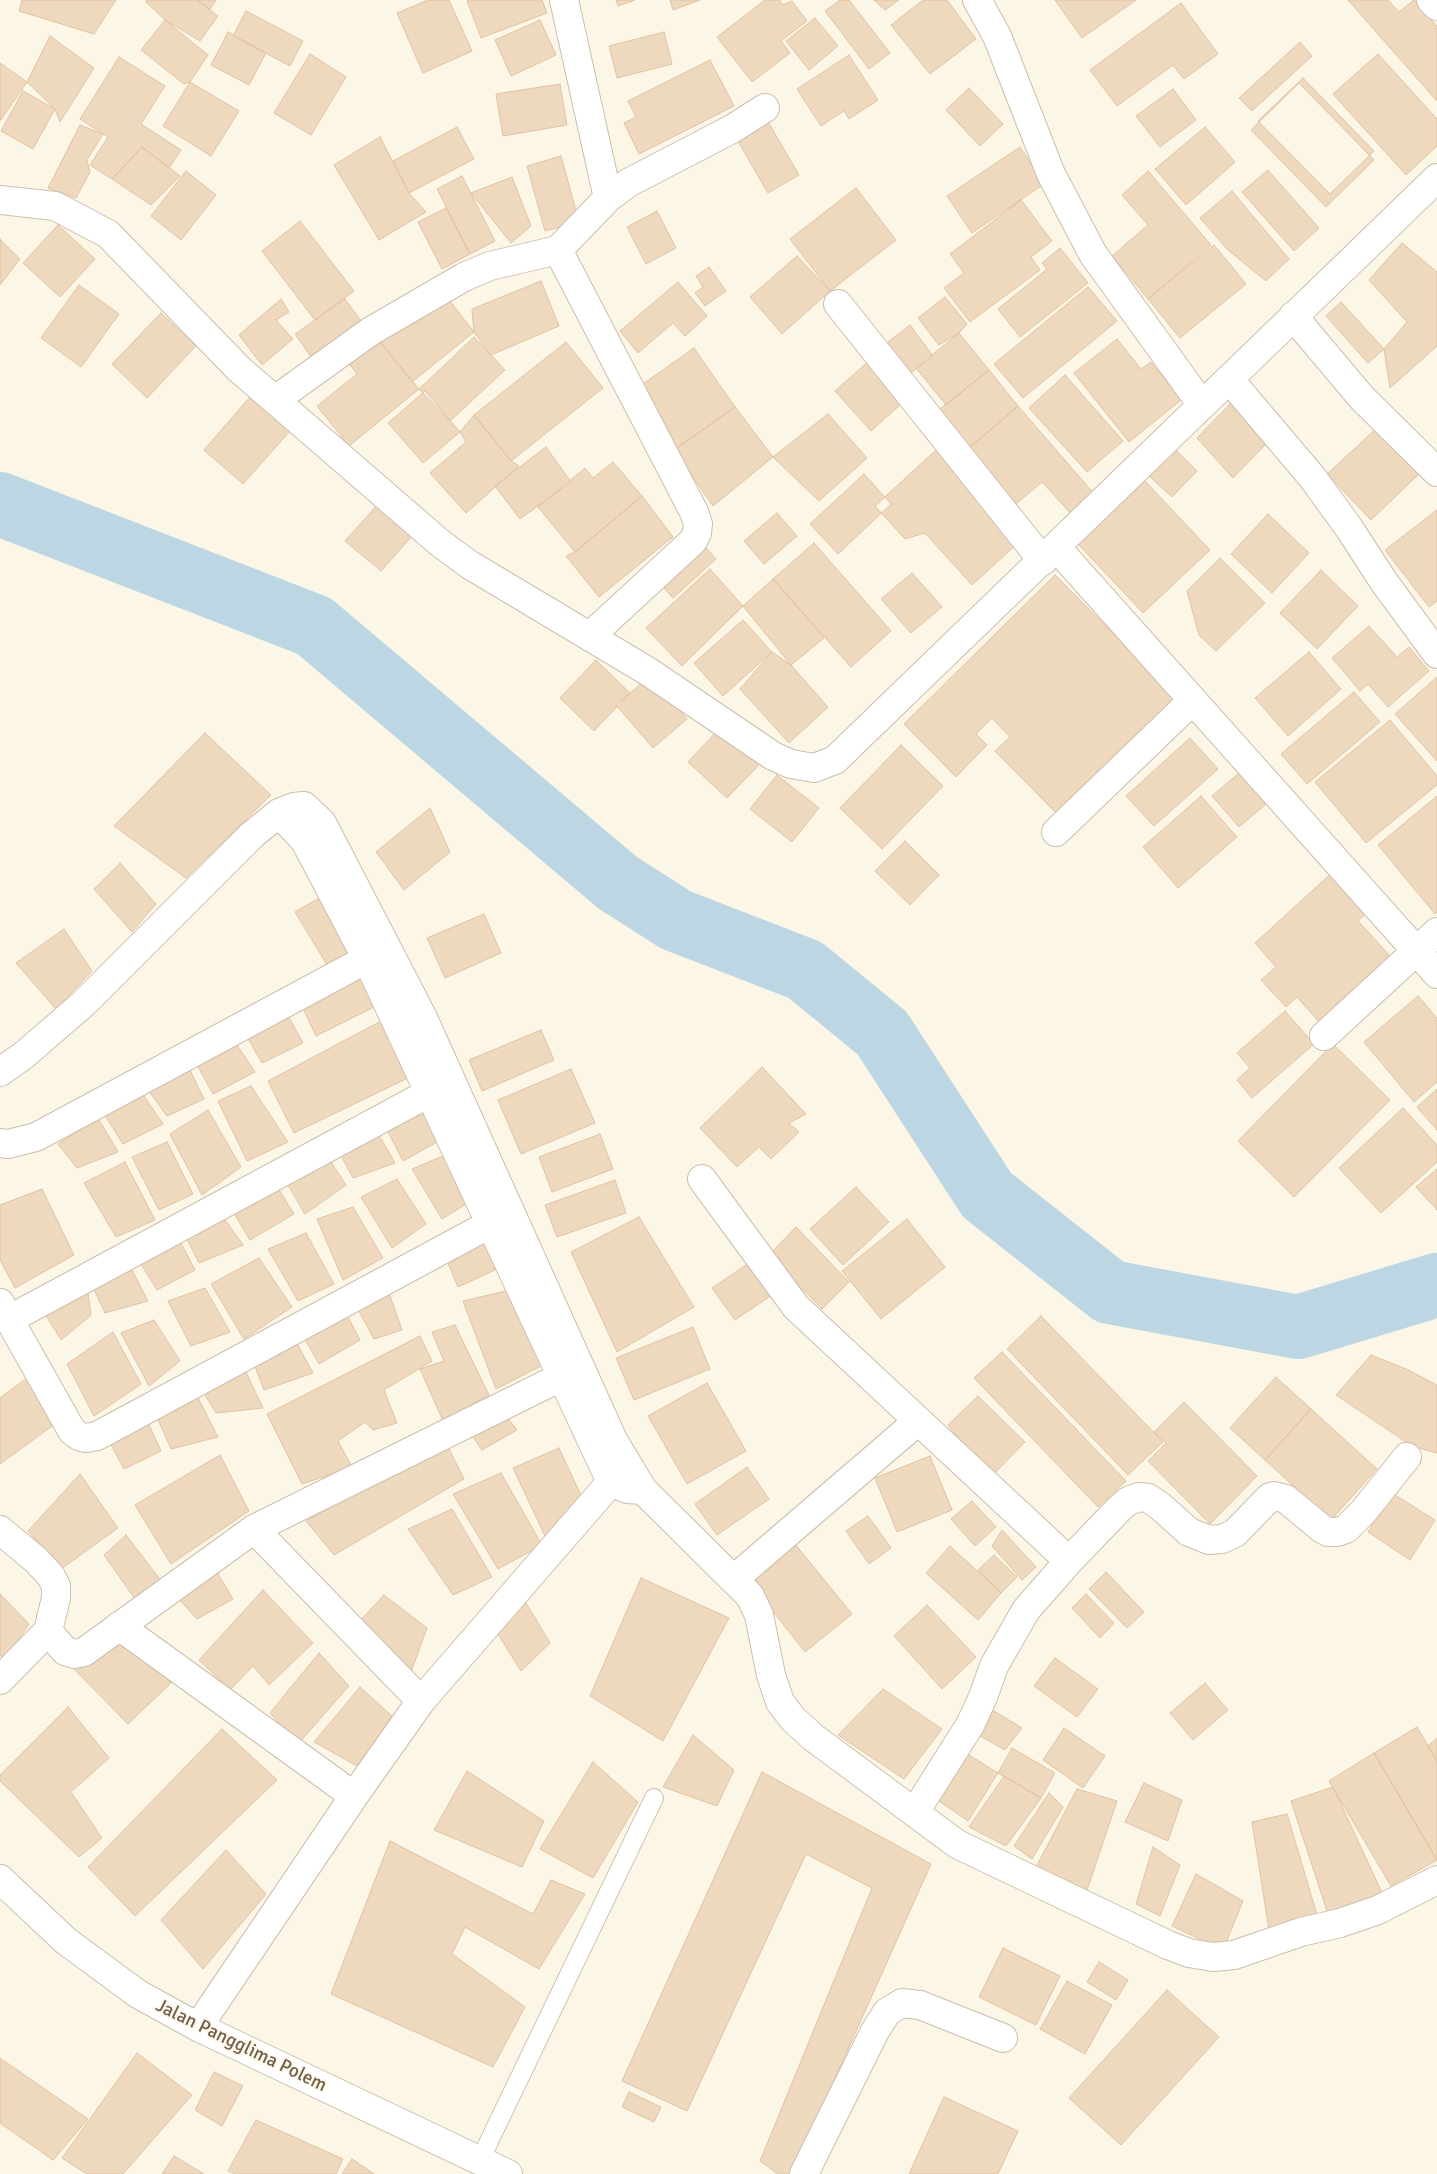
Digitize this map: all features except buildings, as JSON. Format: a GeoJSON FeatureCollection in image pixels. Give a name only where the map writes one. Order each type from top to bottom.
{"type":"FeatureCollection","features":[{"type":"Feature","properties":{"kind":"street"},"geometry":{"type":"LineString","coordinates":[[564,0],[608,198]]}},
{"type":"Feature","properties":{"kind":"street"},"geometry":{"type":"LineString","coordinates":[[977,0],[997,36],[1051,174],[1093,254],[1202,405]]}},
{"type":"Feature","properties":{"kind":"street"},"geometry":{"type":"LineString","coordinates":[[1431,0],[1437,6]]}},
{"type":"Feature","properties":{"kind":"street"},"geometry":{"type":"LineString","coordinates":[[275,400],[371,331],[464,277],[490,266],[558,250],[608,198],[628,183],[732,129],[765,108]]}},
{"type":"Feature","properties":{"kind":"street"},"geometry":{"type":"LineString","coordinates":[[0,200],[55,206],[108,234],[239,369],[440,543],[470,565],[649,672],[773,756],[791,764],[814,768],[834,760],[1050,554],[1437,178]]}},
{"type":"Feature","properties":{"kind":"street"},"geometry":{"type":"LineString","coordinates":[[558,250],[694,512],[698,524],[697,534],[693,541],[590,636]]}},
{"type":"Feature","properties":{"kind":"street"},"geometry":{"type":"LineString","coordinates":[[838,304],[1050,554],[1192,700],[1437,974]]}},
{"type":"Feature","properties":{"kind":"street"},"geometry":{"type":"LineString","coordinates":[[1293,316],[1362,398],[1437,472]]}},
{"type":"Feature","properties":{"kind":"street"},"geometry":{"type":"LineString","coordinates":[[1228,379],[1312,477],[1350,528],[1384,582],[1437,654]]}},
{"type":"Feature","properties":{"kind":"street"},"geometry":{"type":"LineString","coordinates":[[1056,832],[1192,700]]}},
{"type":"Feature","properties":{"kind":"street"},"geometry":{"type":"LineString","coordinates":[[0,1072],[24,1055],[83,1004],[252,835],[279,813],[294,807],[304,806],[322,823],[423,1018],[613,1440],[643,1490],[750,1596],[759,1615],[771,1675],[780,1702],[793,1719],[814,1738],[958,1844],[1168,1945],[1189,1953],[1212,1957],[1234,1955],[1301,1932],[1340,1923],[1378,1910],[1437,1880]]}},
{"type":"Feature","properties":{"kind":"street"},"geometry":{"type":"LineString","coordinates":[[279,813],[305,842],[367,959],[611,1482],[627,1489],[643,1490]]}},
{"type":"Feature","properties":{"kind":"street"},"geometry":{"type":"LineString","coordinates":[[1324,1036],[1437,932]]}},
{"type":"Feature","properties":{"kind":"street"},"geometry":{"type":"LineString","coordinates":[[0,1143],[8,1144],[36,1137],[367,959]]}},
{"type":"Feature","properties":{"kind":"street"},"geometry":{"type":"LineString","coordinates":[[429,1093],[4,1311],[72,1431],[78,1436],[86,1438],[97,1436],[490,1224]]}},
{"type":"Feature","properties":{"kind":"street"},"geometry":{"type":"LineString","coordinates":[[702,1179],[796,1307],[1069,1562]]}},
{"type":"Feature","properties":{"kind":"street"},"geometry":{"type":"LineString","coordinates":[[48,1631],[65,1651],[74,1654],[84,1652],[254,1529],[561,1377]]}},
{"type":"Feature","properties":{"kind":"street"},"geometry":{"type":"LineString","coordinates":[[734,1579],[918,1421]]}},
{"type":"Feature","properties":{"kind":"street"},"geometry":{"type":"LineString","coordinates":[[915,1812],[970,1725],[994,1666],[1026,1610],[1128,1501],[1139,1497],[1148,1498],[1160,1506],[1189,1532],[1209,1540],[1222,1538],[1235,1532],[1270,1497],[1274,1496],[1286,1499],[1328,1532],[1337,1532],[1346,1529],[1363,1512],[1407,1457]]}},
{"type":"Feature","properties":{"kind":"street"},"geometry":{"type":"LineString","coordinates":[[198,2027],[354,1796],[421,1701],[611,1482]]}},
{"type":"Feature","properties":{"kind":"street"},"geometry":{"type":"LineString","coordinates":[[254,1529],[421,1701]]}},
{"type":"Feature","properties":{"kind":"street"},"geometry":{"type":"LineString","coordinates":[[0,1530],[36,1560],[51,1576],[56,1586],[56,1598],[48,1631],[0,1680]]}},
{"type":"Feature","properties":{"kind":"street"},"geometry":{"type":"LineString","coordinates":[[119,1626],[354,1796]]}},
{"type":"Feature","properties":{"kind":"street","name":"Jalan Pangglima Polem"},"geometry":{"type":"LineString","coordinates":[[0,1879],[66,1941],[138,1994],[198,2027],[508,2174]]}},
{"type":"Feature","properties":{"kind":"street"},"geometry":{"type":"LineString","coordinates":[[804,2174],[875,2031],[887,2012],[902,2003],[920,2005],[1003,2038]]}},
{"type":"Feature","properties":{"kind":"lane"},"geometry":{"type":"LineString","coordinates":[[480,2160],[654,1798]]}},
{"type":"Feature","properties":{"kind":"waterway"},"geometry":{"type":"LineString","coordinates":[[0,504],[314,626],[618,883],[676,920],[805,970],[882,1033],[987,1195],[1110,1292],[1298,1327],[1437,1285]]}}]}
